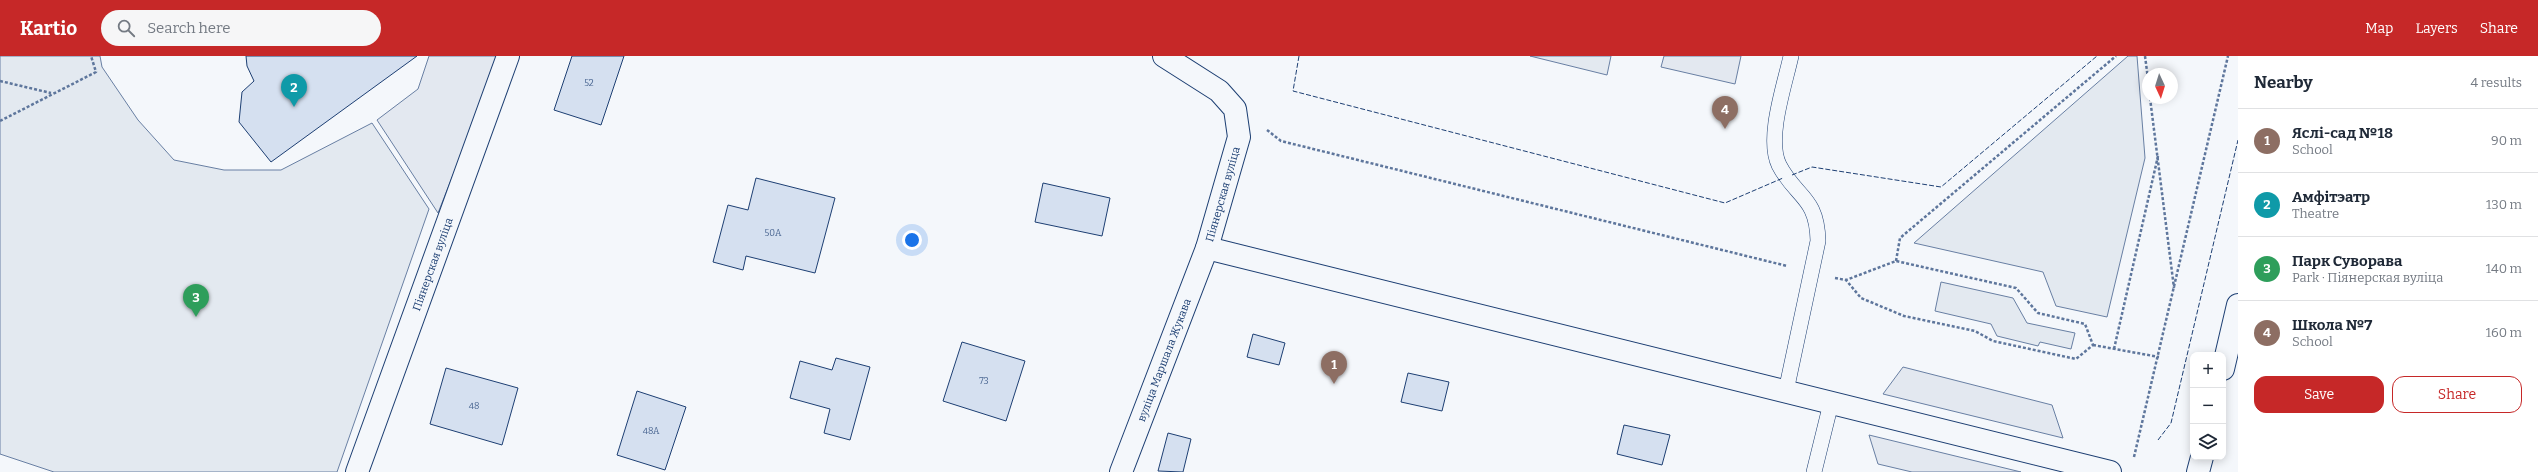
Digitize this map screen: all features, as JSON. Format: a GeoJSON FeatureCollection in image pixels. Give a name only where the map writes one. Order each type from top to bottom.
{"type":"FeatureCollection","features":[{"type":"Feature","properties":{"kind":"street","name":"Піянерская вуліца"},"geometry":{"type":"LineString","coordinates":[[357,472],[508,56]]}},
{"type":"Feature","properties":{"kind":"street","name":"Піянерская вуліца"},"geometry":{"type":"LineString","coordinates":[[1164,56],[1219,91],[1235,108],[1238,137],[1207,248]]}},
{"type":"Feature","properties":{"kind":"street"},"geometry":{"type":"LineString","coordinates":[[1207,248],[2110,472]]}},
{"type":"Feature","properties":{"kind":"street","name":"вуліца Маршала Жукава"},"geometry":{"type":"LineString","coordinates":[[1121,472],[1207,248]]}},
{"type":"Feature","properties":{"kind":"street"},"geometry":{"type":"LineString","coordinates":[[2226,356],[2238,306]]}},
{"type":"Feature","properties":{"kind":"street"},"geometry":{"type":"LineString","coordinates":[[2198,472],[2201,460]]}},
{"type":"Feature","properties":{"kind":"lane"},"geometry":{"type":"LineString","coordinates":[[1786,391],[1818,241],[1818,224],[1813,210],[1778,163],[1774,144],[1791,56]]}},
{"type":"Feature","properties":{"kind":"lane"},"geometry":{"type":"LineString","coordinates":[[1814,472],[1831,403]]}},
{"type":"Feature","properties":{"kind":"path"},"geometry":{"type":"LineString","coordinates":[[0,121],[96,72],[91,56]]}},
{"type":"Feature","properties":{"kind":"path"},"geometry":{"type":"LineString","coordinates":[[1896,261],[1900,238],[2116,56]]}},
{"type":"Feature","properties":{"kind":"path"},"geometry":{"type":"LineString","coordinates":[[2145,56],[2147,68]]}},
{"type":"Feature","properties":{"kind":"path"},"geometry":{"type":"LineString","coordinates":[[2132,464],[2228,56]]}},
{"type":"Feature","properties":{"kind":"path"},"geometry":{"type":"LineString","coordinates":[[0,81],[51,94]]}},
{"type":"Feature","properties":{"kind":"path"},"geometry":{"type":"LineString","coordinates":[[2151,104],[2174,290]]}},
{"type":"Feature","properties":{"kind":"path"},"geometry":{"type":"LineString","coordinates":[[1265,122],[1267,130],[1281,141],[1846,280],[1896,261],[2016,288],[2038,313],[2085,324],[2093,345]]}},
{"type":"Feature","properties":{"kind":"path"},"geometry":{"type":"LineString","coordinates":[[2114,349],[2158,156]]}},
{"type":"Feature","properties":{"kind":"path"},"geometry":{"type":"LineString","coordinates":[[1846,280],[1861,298],[1904,316],[1975,331],[1993,341],[2076,359],[2093,345]]}},
{"type":"Feature","properties":{"kind":"path"},"geometry":{"type":"LineString","coordinates":[[2093,345],[2158,357]]}},
{"type":"Feature","properties":{"kind":"shaded area"},"geometry":{"type":"Polygon","coordinates":[[[0,56],[100,56],[102,67],[138,120],[174,160],[224,170],[281,170],[372,123],[429,209],[337,472],[54,472],[0,454],[0,56]]]}},
{"type":"Feature","properties":{"kind":"shaded area"},"geometry":{"type":"Polygon","coordinates":[[[429,56],[500,56],[438,213],[377,120],[418,89],[429,56]]]}},
{"type":"Feature","properties":{"kind":"shaded area"},"geometry":{"type":"Polygon","coordinates":[[[1530,56],[1611,56],[1607,75],[1530,56]]]}},
{"type":"Feature","properties":{"kind":"shaded area"},"geometry":{"type":"Polygon","coordinates":[[[1664,56],[1741,56],[1735,84],[1661,67],[1664,56]]]}},
{"type":"Feature","properties":{"kind":"shaded area"},"geometry":{"type":"Polygon","coordinates":[[[2128,56],[2137,56],[2145,158],[2107,317],[2056,306],[2043,272],[1914,243],[2128,56]]]}},
{"type":"Feature","properties":{"kind":"shaded area"},"geometry":{"type":"Polygon","coordinates":[[[1941,282],[2013,298],[2027,323],[2075,333],[2071,349],[2040,342],[2038,346],[1997,336],[1991,324],[1935,311],[1941,282]]]}},
{"type":"Feature","properties":{"kind":"shaded area"},"geometry":{"type":"Polygon","coordinates":[[[1903,367],[2052,405],[2063,438],[1883,394],[1903,367]]]}},
{"type":"Feature","properties":{"kind":"shaded area"},"geometry":{"type":"Polygon","coordinates":[[[1869,435],[2021,472],[1912,472],[1878,464],[1869,435]]]}},
{"type":"Feature","properties":{"kind":"building"},"geometry":{"type":"Polygon","coordinates":[[[246,56],[417,56],[271,162],[239,122],[242,92],[254,81],[247,66],[246,56]]]}},
{"type":"Feature","properties":{"kind":"building"},"geometry":{"type":"Polygon","coordinates":[[[572,56],[624,56],[601,125],[554,110],[572,56]]]}},
{"type":"Feature","properties":{"kind":"building"},"geometry":{"type":"Polygon","coordinates":[[[756,178],[835,198],[815,273],[746,256],[743,270],[713,262],[728,205],[748,210],[756,178]]]}},
{"type":"Feature","properties":{"kind":"building"},"geometry":{"type":"Polygon","coordinates":[[[1043,183],[1110,198],[1102,236],[1035,222],[1043,183]]]}},
{"type":"Feature","properties":{"kind":"building"},"geometry":{"type":"Polygon","coordinates":[[[1253,334],[1285,343],[1279,365],[1247,357],[1253,334]]]}},
{"type":"Feature","properties":{"kind":"building"},"geometry":{"type":"Polygon","coordinates":[[[962,342],[1025,361],[1006,421],[943,401],[962,342]]]}},
{"type":"Feature","properties":{"kind":"building"},"geometry":{"type":"Polygon","coordinates":[[[836,358],[870,367],[850,440],[824,433],[830,409],[790,398],[800,361],[832,370],[836,358]]]}},
{"type":"Feature","properties":{"kind":"building"},"geometry":{"type":"Polygon","coordinates":[[[446,368],[518,388],[502,445],[430,424],[446,368]]]}},
{"type":"Feature","properties":{"kind":"building"},"geometry":{"type":"Polygon","coordinates":[[[1408,373],[1449,382],[1442,411],[1401,402],[1408,373]]]}},
{"type":"Feature","properties":{"kind":"building"},"geometry":{"type":"Polygon","coordinates":[[[637,391],[686,407],[665,470],[617,455],[637,391]]]}},
{"type":"Feature","properties":{"kind":"building"},"geometry":{"type":"Polygon","coordinates":[[[1624,425],[1670,435],[1662,465],[1617,454],[1624,425]]]}},
{"type":"Feature","properties":{"kind":"building"},"geometry":{"type":"Polygon","coordinates":[[[1168,433],[1191,439],[1183,472],[1158,471],[1168,433]]]}},
{"type":"Feature","properties":{"kind":"fence"},"geometry":{"type":"LineString","coordinates":[[1299,56],[1293,91],[1725,203],[1783,178]]}},
{"type":"Feature","properties":{"kind":"fence"},"geometry":{"type":"LineString","coordinates":[[1792,175],[1812,167],[1941,187],[2097,56]]}},
{"type":"Feature","properties":{"kind":"fence"},"geometry":{"type":"LineString","coordinates":[[2158,440],[2171,423],[2238,140]]}},
{"type":"Feature","properties":{"kind":"place","name":"Амфітэатр"},"geometry":{"type":"Point","coordinates":[294,107]}},
{"type":"Feature","properties":{"kind":"place","name":"Школа №7"},"geometry":{"type":"Point","coordinates":[1725,129]}},
{"type":"Feature","properties":{"kind":"place","name":"Парк Суворава"},"geometry":{"type":"Point","coordinates":[196,317]}},
{"type":"Feature","properties":{"kind":"place","name":"Яслі-сад №18"},"geometry":{"type":"Point","coordinates":[1334,384]}}]}
